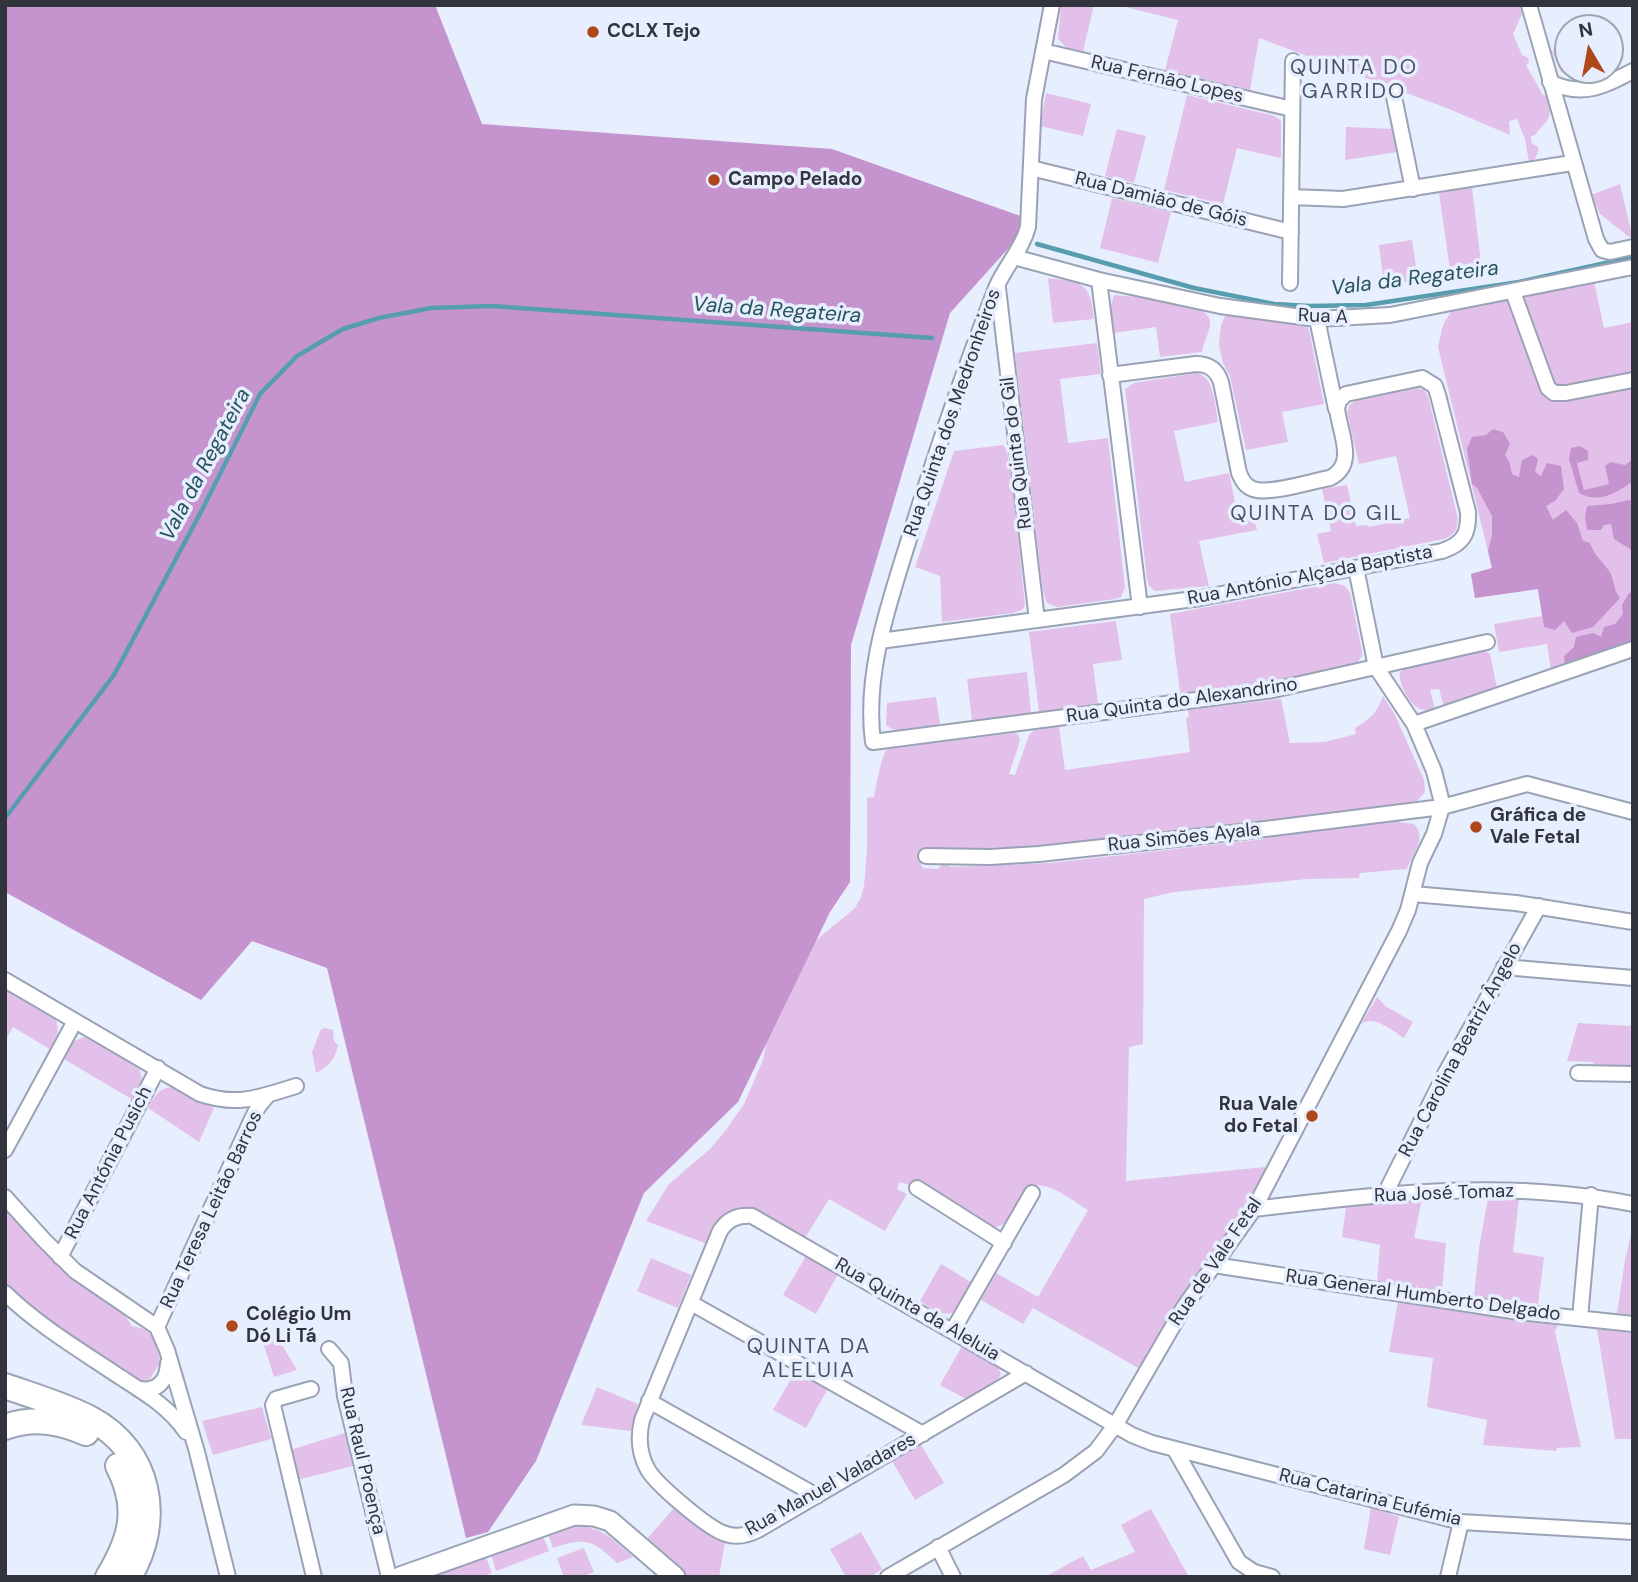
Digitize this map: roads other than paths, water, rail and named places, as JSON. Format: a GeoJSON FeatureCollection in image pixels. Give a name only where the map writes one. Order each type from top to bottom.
{"type":"FeatureCollection","features":[{"type":"Feature","properties":{"kind":"highway"},"geometry":{"type":"LineString","coordinates":[[5,1386],[91,1419],[116,1436],[127,1449],[137,1466],[148,1497],[148,1530],[139,1561],[129,1577]]}},
{"type":"Feature","properties":{"kind":"highway"},"geometry":{"type":"LineString","coordinates":[[5,1427],[42,1420],[66,1424],[88,1434],[116,1461],[129,1493],[131,1516],[128,1540],[108,1577]]}},
{"type":"Feature","properties":{"kind":"street","name":"Rua Quinta dos Medronheiros"},"geometry":{"type":"LineString","coordinates":[[873,742],[870,705],[880,641],[928,476],[997,285],[1024,242],[1028,227],[1034,99],[1052,5]]}},
{"type":"Feature","properties":{"kind":"street"},"geometry":{"type":"LineString","coordinates":[[1529,5],[1596,239],[1602,250],[1610,252],[1633,247]]}},
{"type":"Feature","properties":{"kind":"street","name":"Rua Fernão Lopes"},"geometry":{"type":"LineString","coordinates":[[1043,51],[1292,109]]}},
{"type":"Feature","properties":{"kind":"street"},"geometry":{"type":"LineString","coordinates":[[1290,283],[1293,61]]}},
{"type":"Feature","properties":{"kind":"street"},"geometry":{"type":"LineString","coordinates":[[1550,82],[1572,90],[1584,90],[1596,88],[1633,71]]}},
{"type":"Feature","properties":{"kind":"street"},"geometry":{"type":"LineString","coordinates":[[1394,92],[1413,189]]}},
{"type":"Feature","properties":{"kind":"street"},"geometry":{"type":"LineString","coordinates":[[1291,197],[1343,199],[1573,163]]}},
{"type":"Feature","properties":{"kind":"street","name":"Rua Damião de Góis"},"geometry":{"type":"LineString","coordinates":[[1031,168],[1291,232]]}},
{"type":"Feature","properties":{"kind":"street","name":"Rua A"},"geometry":{"type":"LineString","coordinates":[[1014,257],[1099,281],[1220,306],[1317,318],[1390,315],[1633,267]]}},
{"type":"Feature","properties":{"kind":"street"},"geometry":{"type":"LineString","coordinates":[[1099,281],[1140,607]]}},
{"type":"Feature","properties":{"kind":"street","name":"Rua Quinta do Gil"},"geometry":{"type":"LineString","coordinates":[[997,285],[1037,620]]}},
{"type":"Feature","properties":{"kind":"street"},"geometry":{"type":"LineString","coordinates":[[1513,292],[1548,388],[1555,393],[1566,393],[1633,380]]}},
{"type":"Feature","properties":{"kind":"street"},"geometry":{"type":"LineString","coordinates":[[1110,375],[1204,364],[1218,373],[1221,382],[1243,483],[1254,490],[1266,491],[1330,478],[1340,473],[1345,465],[1346,455],[1317,318]]}},
{"type":"Feature","properties":{"kind":"street","name":"Rua António Alçada Baptista"},"geometry":{"type":"LineString","coordinates":[[880,641],[1201,598],[1454,547],[1464,539],[1469,527],[1468,512],[1435,386],[1423,378],[1414,378],[1346,394],[1339,401],[1338,417]]}},
{"type":"Feature","properties":{"kind":"street"},"geometry":{"type":"LineString","coordinates":[[1356,568],[1376,667],[1414,724],[1439,786],[1441,807]]}},
{"type":"Feature","properties":{"kind":"street","name":"Rua Quinta do Alexandrino"},"geometry":{"type":"LineString","coordinates":[[873,742],[1273,690],[1488,642]]}},
{"type":"Feature","properties":{"kind":"street"},"geometry":{"type":"LineString","coordinates":[[1414,724],[1633,649]]}},
{"type":"Feature","properties":{"kind":"street","name":"Rua Simões Ayala"},"geometry":{"type":"LineString","coordinates":[[926,856],[990,857],[1039,854],[1441,807],[1527,784],[1633,812]]}},
{"type":"Feature","properties":{"kind":"street","name":"Rua de Vale Fetal"},"geometry":{"type":"LineString","coordinates":[[888,1577],[1064,1475],[1096,1451],[1116,1424],[1184,1307],[1254,1209],[1399,931],[1441,807]]}},
{"type":"Feature","properties":{"kind":"street"},"geometry":{"type":"LineString","coordinates":[[1413,894],[1539,906],[1633,922]]}},
{"type":"Feature","properties":{"kind":"street","name":"Rua Carolina Beatriz Ângelo"},"geometry":{"type":"LineString","coordinates":[[1385,1194],[1414,1132],[1539,906]]}},
{"type":"Feature","properties":{"kind":"street"},"geometry":{"type":"LineString","coordinates":[[1504,967],[1633,978]]}},
{"type":"Feature","properties":{"kind":"street"},"geometry":{"type":"LineString","coordinates":[[5,980],[201,1094],[242,1101],[296,1086]]}},
{"type":"Feature","properties":{"kind":"street"},"geometry":{"type":"LineString","coordinates":[[5,1150],[75,1021]]}},
{"type":"Feature","properties":{"kind":"street","name":"Rua Antónia Pusich"},"geometry":{"type":"LineString","coordinates":[[60,1257],[158,1069]]}},
{"type":"Feature","properties":{"kind":"street"},"geometry":{"type":"LineString","coordinates":[[1578,1073],[1633,1074]]}},
{"type":"Feature","properties":{"kind":"street","name":"Rua Teresa Leitão Barros"},"geometry":{"type":"LineString","coordinates":[[157,1327],[252,1119],[269,1094]]}},
{"type":"Feature","properties":{"kind":"street"},"geometry":{"type":"LineString","coordinates":[[917,1188],[1004,1243]]}},
{"type":"Feature","properties":{"kind":"street","name":"Rua José Tomaz"},"geometry":{"type":"LineString","coordinates":[[1254,1209],[1385,1194],[1465,1190],[1558,1192],[1591,1195],[1633,1204]]}},
{"type":"Feature","properties":{"kind":"street"},"geometry":{"type":"LineString","coordinates":[[953,1330],[1032,1193]]}},
{"type":"Feature","properties":{"kind":"street"},"geometry":{"type":"LineString","coordinates":[[1580,1318],[1591,1195]]}},
{"type":"Feature","properties":{"kind":"street"},"geometry":{"type":"LineString","coordinates":[[5,1197],[75,1271],[157,1327],[167,1350],[197,1452],[228,1577]]}},
{"type":"Feature","properties":{"kind":"street","name":"Rua Quinta da Aleluia"},"geometry":{"type":"LineString","coordinates":[[720,1231],[729,1220],[744,1215],[752,1216],[1116,1424]]}},
{"type":"Feature","properties":{"kind":"street","name":"Rua Manuel Valadares"},"geometry":{"type":"LineString","coordinates":[[720,1231],[639,1431],[641,1452],[657,1482],[718,1531],[734,1536],[750,1534],[1026,1373]]}},
{"type":"Feature","properties":{"kind":"street","name":"Rua General Humberto Delgado"},"geometry":{"type":"LineString","coordinates":[[1214,1265],[1519,1312],[1633,1324]]}},
{"type":"Feature","properties":{"kind":"street"},"geometry":{"type":"LineString","coordinates":[[5,1293],[42,1325],[156,1400],[178,1421],[197,1452]]}},
{"type":"Feature","properties":{"kind":"street"},"geometry":{"type":"LineString","coordinates":[[691,1303],[923,1434]]}},
{"type":"Feature","properties":{"kind":"street","name":"Rua Raul Proença"},"geometry":{"type":"LineString","coordinates":[[330,1349],[341,1363],[345,1396],[389,1577]]}},
{"type":"Feature","properties":{"kind":"street"},"geometry":{"type":"LineString","coordinates":[[138,1389],[155,1388],[163,1382],[169,1365],[167,1350]]}},
{"type":"Feature","properties":{"kind":"street"},"geometry":{"type":"LineString","coordinates":[[311,1389],[276,1399],[273,1405],[314,1577]]}},
{"type":"Feature","properties":{"kind":"street"},"geometry":{"type":"LineString","coordinates":[[649,1401],[817,1496]]}},
{"type":"Feature","properties":{"kind":"street","name":"Rua Catarina Eufémia"},"geometry":{"type":"LineString","coordinates":[[1116,1424],[1132,1435],[1175,1450],[1461,1522],[1633,1532]]}},
{"type":"Feature","properties":{"kind":"street"},"geometry":{"type":"LineString","coordinates":[[1175,1450],[1239,1562],[1254,1572],[1272,1577]]}},
{"type":"Feature","properties":{"kind":"street"},"geometry":{"type":"LineString","coordinates":[[400,1577],[574,1516],[594,1516],[610,1521],[675,1577]]}},
{"type":"Feature","properties":{"kind":"street"},"geometry":{"type":"LineString","coordinates":[[1448,1577],[1461,1522]]}},
{"type":"Feature","properties":{"kind":"street"},"geometry":{"type":"LineString","coordinates":[[937,1547],[953,1577]]}},
{"type":"Feature","properties":{"kind":"waterway","name":"Vala da Regateira"},"geometry":{"type":"LineString","coordinates":[[1037,244],[1194,288],[1274,304],[1309,306],[1366,305],[1519,282],[1633,257]]}},
{"type":"Feature","properties":{"kind":"waterway","name":"Vala da Regateira"},"geometry":{"type":"LineString","coordinates":[[5,818],[114,675],[260,394],[297,356],[343,329],[379,318],[431,308],[492,306],[932,338]]}},
{"type":"Feature","properties":{"kind":"place","name":"CCLX Tejo"},"geometry":{"type":"Point","coordinates":[593,32]}},
{"type":"Feature","properties":{"kind":"place","name":"Campo Pelado"},"geometry":{"type":"Point","coordinates":[714,180]}},
{"type":"Feature","properties":{"kind":"place","name":"Gráfica de Vale Fetal"},"geometry":{"type":"Point","coordinates":[1476,827]}},
{"type":"Feature","properties":{"kind":"place","name":"Rua Vale do Fetal"},"geometry":{"type":"Point","coordinates":[1312,1116]}},
{"type":"Feature","properties":{"kind":"place","name":"Colégio Um Dó Li Tá"},"geometry":{"type":"Point","coordinates":[232,1326]}},
{"type":"Feature","properties":{"kind":"district","name":"QUINTA DO GARRIDO"},"geometry":{"type":"Point","coordinates":[1354,80]}},
{"type":"Feature","properties":{"kind":"district","name":"QUINTA DO GIL"},"geometry":{"type":"Point","coordinates":[1317,514]}},
{"type":"Feature","properties":{"kind":"district","name":"QUINTA DA ALELUIA"},"geometry":{"type":"Point","coordinates":[809,1359]}}]}
